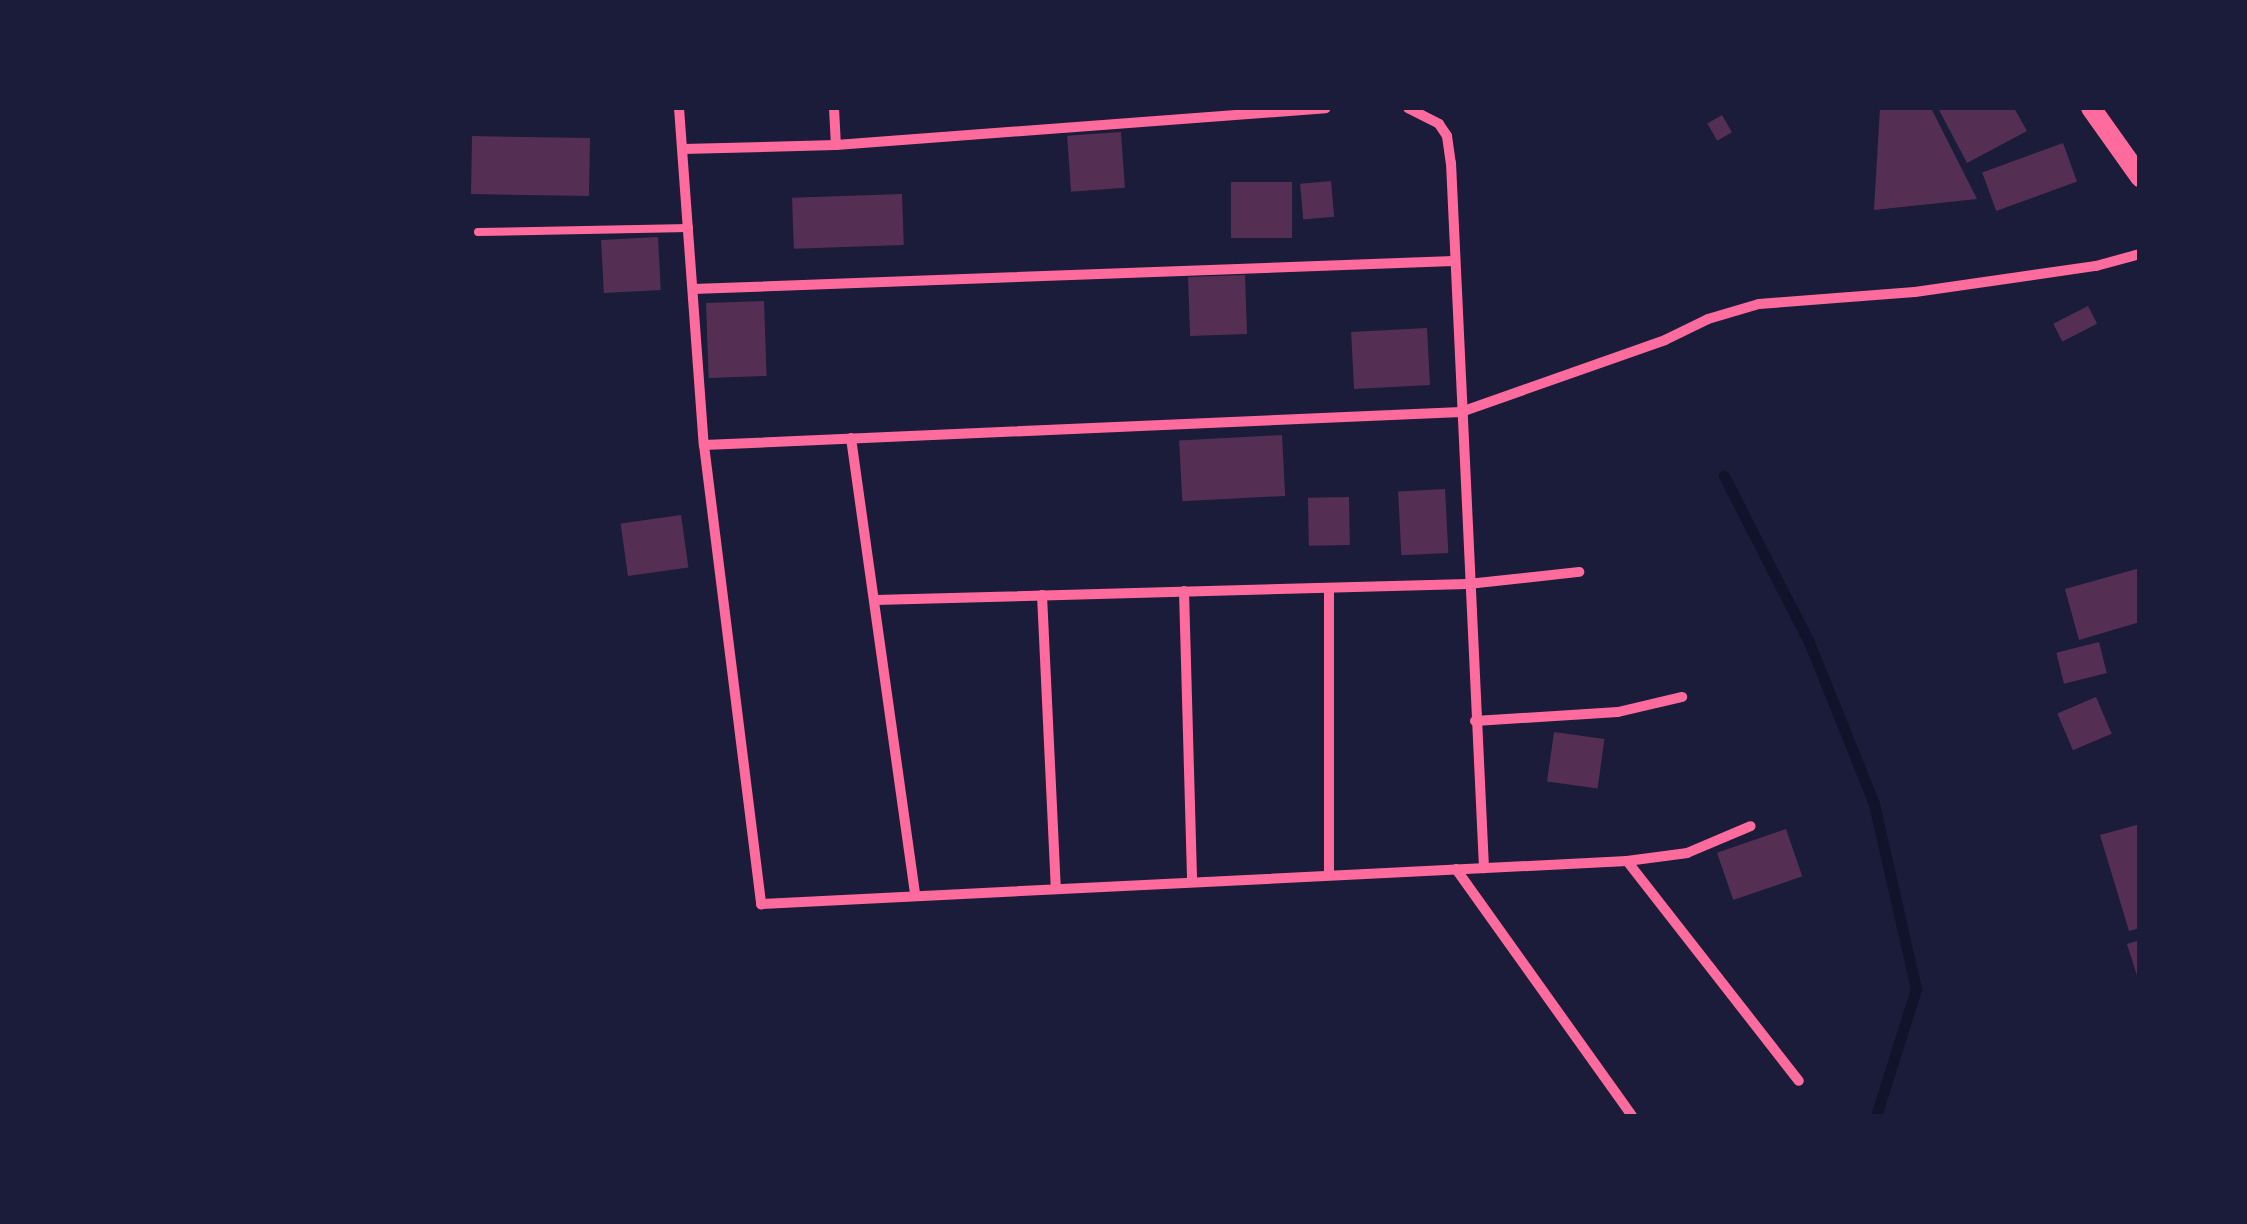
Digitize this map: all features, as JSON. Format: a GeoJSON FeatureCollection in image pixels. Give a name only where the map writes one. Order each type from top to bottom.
{"type":"FeatureCollection","features":[{"type":"Feature","properties":{"kind":"main road"},"geometry":{"type":"LineString","coordinates":[[2091,108],[2140,176]]}},
{"type":"Feature","properties":{"kind":"street"},"geometry":{"type":"LineString","coordinates":[[679,108],[704,445],[761,904],[1628,861],[1687,854],[1750,826]]}},
{"type":"Feature","properties":{"kind":"street"},"geometry":{"type":"LineString","coordinates":[[834,108],[836,145]]}},
{"type":"Feature","properties":{"kind":"street"},"geometry":{"type":"LineString","coordinates":[[683,149],[836,145],[1326,108]]}},
{"type":"Feature","properties":{"kind":"street"},"geometry":{"type":"LineString","coordinates":[[1408,108],[1427,114],[1447,136],[1484,868]]}},
{"type":"Feature","properties":{"kind":"street"},"geometry":{"type":"LineString","coordinates":[[704,445],[1461,412],[1665,340],[1708,319],[1759,304],[1916,292],[2096,266],[2140,254]]}},
{"type":"Feature","properties":{"kind":"street"},"geometry":{"type":"LineString","coordinates":[[693,289],[1453,261]]}},
{"type":"Feature","properties":{"kind":"street"},"geometry":{"type":"LineString","coordinates":[[851,438],[915,896]]}},
{"type":"Feature","properties":{"kind":"street"},"geometry":{"type":"LineString","coordinates":[[875,600],[1468,584],[1580,572]]}},
{"type":"Feature","properties":{"kind":"street"},"geometry":{"type":"LineString","coordinates":[[1329,588],[1329,876]]}},
{"type":"Feature","properties":{"kind":"street"},"geometry":{"type":"LineString","coordinates":[[1184,591],[1192,882]]}},
{"type":"Feature","properties":{"kind":"street"},"geometry":{"type":"LineString","coordinates":[[1042,595],[1056,888]]}},
{"type":"Feature","properties":{"kind":"street"},"geometry":{"type":"LineString","coordinates":[[1475,721],[1618,712],[1682,697]]}},
{"type":"Feature","properties":{"kind":"street"},"geometry":{"type":"LineString","coordinates":[[1628,861],[1799,1081]]}},
{"type":"Feature","properties":{"kind":"street"},"geometry":{"type":"LineString","coordinates":[[1456,869],[1632,1116]]}},
{"type":"Feature","properties":{"kind":"lane"},"geometry":{"type":"LineString","coordinates":[[478,232],[688,228]]}},
{"type":"Feature","properties":{"kind":"building"},"geometry":{"type":"Polygon","coordinates":[[[1880,108],[1931,108],[1977,199],[1874,210],[1880,108]]]}},
{"type":"Feature","properties":{"kind":"building"},"geometry":{"type":"Polygon","coordinates":[[[1938,108],[2014,108],[2027,131],[1967,163],[1938,108]]]}},
{"type":"Feature","properties":{"kind":"building"},"geometry":{"type":"Polygon","coordinates":[[[1722,115],[1732,132],[1717,141],[1707,124],[1722,115]]]}},
{"type":"Feature","properties":{"kind":"building"},"geometry":{"type":"Polygon","coordinates":[[[1121,132],[1125,188],[1071,192],[1067,136],[1121,132]]]}},
{"type":"Feature","properties":{"kind":"building"},"geometry":{"type":"Polygon","coordinates":[[[472,136],[590,138],[589,196],[471,194],[472,136]]]}},
{"type":"Feature","properties":{"kind":"building"},"geometry":{"type":"Polygon","coordinates":[[[2063,143],[2077,182],[1996,211],[1982,172],[2063,143]]]}},
{"type":"Feature","properties":{"kind":"building"},"geometry":{"type":"Polygon","coordinates":[[[1331,181],[1334,217],[1303,220],[1300,184],[1331,181]]]}},
{"type":"Feature","properties":{"kind":"building"},"geometry":{"type":"Polygon","coordinates":[[[1231,182],[1292,182],[1292,238],[1231,238],[1231,182]]]}},
{"type":"Feature","properties":{"kind":"building"},"geometry":{"type":"Polygon","coordinates":[[[902,194],[904,245],[794,249],[792,198],[902,194]]]}},
{"type":"Feature","properties":{"kind":"building"},"geometry":{"type":"Polygon","coordinates":[[[658,237],[661,290],[604,293],[601,240],[658,237]]]}},
{"type":"Feature","properties":{"kind":"building"},"geometry":{"type":"Polygon","coordinates":[[[1245,275],[1247,334],[1190,336],[1188,277],[1245,275]]]}},
{"type":"Feature","properties":{"kind":"building"},"geometry":{"type":"Polygon","coordinates":[[[764,301],[767,376],[709,378],[706,303],[764,301]]]}},
{"type":"Feature","properties":{"kind":"building"},"geometry":{"type":"Polygon","coordinates":[[[2088,306],[2097,324],[2062,342],[2053,324],[2088,306]]]}},
{"type":"Feature","properties":{"kind":"building"},"geometry":{"type":"Polygon","coordinates":[[[1427,328],[1430,385],[1354,389],[1351,332],[1427,328]]]}},
{"type":"Feature","properties":{"kind":"building"},"geometry":{"type":"Polygon","coordinates":[[[1282,435],[1285,496],[1182,501],[1179,440],[1282,435]]]}},
{"type":"Feature","properties":{"kind":"building"},"geometry":{"type":"Polygon","coordinates":[[[1445,489],[1448,553],[1401,555],[1398,491],[1445,489]]]}},
{"type":"Feature","properties":{"kind":"building"},"geometry":{"type":"Polygon","coordinates":[[[1349,497],[1350,545],[1309,546],[1308,498],[1349,497]]]}},
{"type":"Feature","properties":{"kind":"building"},"geometry":{"type":"Polygon","coordinates":[[[681,515],[688,567],[628,576],[621,523],[681,515]]]}},
{"type":"Feature","properties":{"kind":"building"},"geometry":{"type":"Polygon","coordinates":[[[2140,568],[2140,622],[2079,640],[2065,589],[2140,568]]]}},
{"type":"Feature","properties":{"kind":"building"},"geometry":{"type":"Polygon","coordinates":[[[2099,642],[2107,673],[2064,684],[2056,653],[2099,642]]]}},
{"type":"Feature","properties":{"kind":"building"},"geometry":{"type":"Polygon","coordinates":[[[2096,697],[2112,734],[2073,750],[2057,713],[2096,697]]]}},
{"type":"Feature","properties":{"kind":"building"},"geometry":{"type":"Polygon","coordinates":[[[1554,732],[1605,739],[1598,789],[1547,782],[1554,732]]]}},
{"type":"Feature","properties":{"kind":"building"},"geometry":{"type":"Polygon","coordinates":[[[2140,824],[2140,928],[2129,931],[2100,835],[2140,824]]]}},
{"type":"Feature","properties":{"kind":"building"},"geometry":{"type":"Polygon","coordinates":[[[1786,829],[1802,876],[1733,900],[1717,853],[1786,829]]]}},
{"type":"Feature","properties":{"kind":"building"},"geometry":{"type":"Polygon","coordinates":[[[2140,940],[2140,982],[2139,982],[2127,944],[2140,940]]]}},
{"type":"Feature","properties":{"kind":"waterway"},"geometry":{"type":"LineString","coordinates":[[1724,476],[1809,642],[1874,804],[1916,989],[1876,1116]]}}]}
